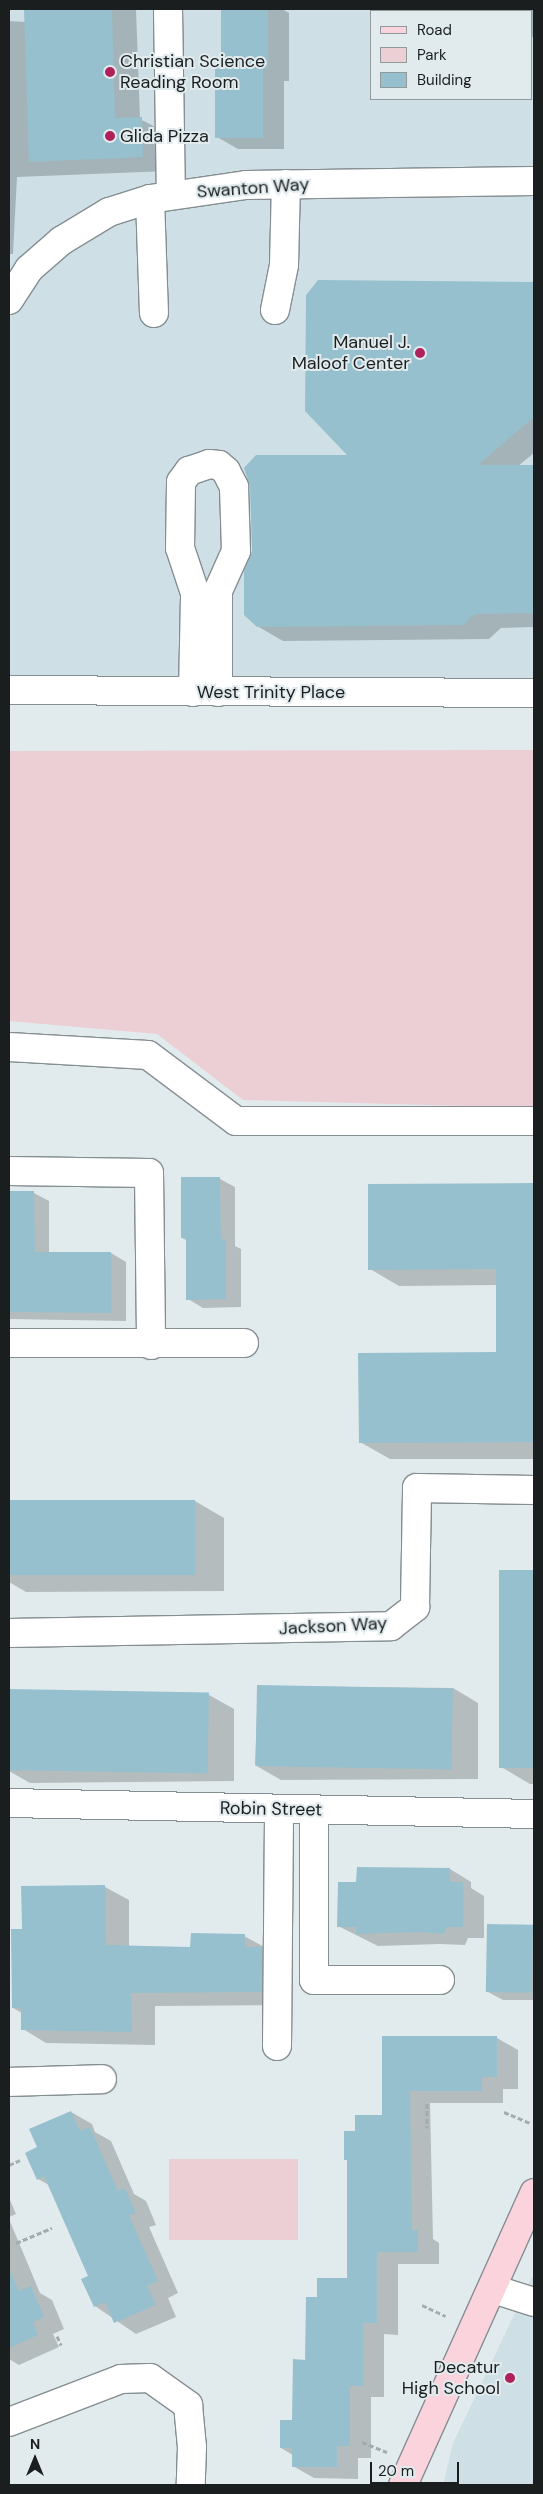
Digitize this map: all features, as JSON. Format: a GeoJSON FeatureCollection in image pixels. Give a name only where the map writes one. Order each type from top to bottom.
{"type":"FeatureCollection","features":[{"type":"Feature","properties":{"kind":"main road"},"geometry":{"type":"LineString","coordinates":[[402,2485],[493,2288],[534,2193]]}},
{"type":"Feature","properties":{"kind":"street"},"geometry":{"type":"LineString","coordinates":[[154,313],[168,9]]}},
{"type":"Feature","properties":{"kind":"street","name":"Swanton Way"},"geometry":{"type":"LineString","coordinates":[[9,300],[29,269],[62,241],[109,212],[160,197],[246,185],[534,180]]}},
{"type":"Feature","properties":{"kind":"street"},"geometry":{"type":"LineString","coordinates":[[275,310],[284,265],[286,184]]}},
{"type":"Feature","properties":{"kind":"street"},"geometry":{"type":"LineString","coordinates":[[209,464],[219,465],[226,471],[234,487],[236,551],[218,591],[206,692],[195,593],[180,548],[180,482],[189,471],[209,464]]}},
{"type":"Feature","properties":{"kind":"street","name":"West Trinity Place"},"geometry":{"type":"LineString","coordinates":[[9,690],[534,694]]}},
{"type":"Feature","properties":{"kind":"street"},"geometry":{"type":"LineString","coordinates":[[9,1047],[148,1055],[236,1121],[534,1121]]}},
{"type":"Feature","properties":{"kind":"street"},"geometry":{"type":"LineString","coordinates":[[9,1171],[149,1174],[151,1345]]}},
{"type":"Feature","properties":{"kind":"street"},"geometry":{"type":"LineString","coordinates":[[9,1343],[151,1345],[244,1343]]}},
{"type":"Feature","properties":{"kind":"street","name":"Jackson Way"},"geometry":{"type":"LineString","coordinates":[[9,1633],[391,1626],[415,1607],[417,1488],[534,1490]]}},
{"type":"Feature","properties":{"kind":"street","name":"Robin Street"},"geometry":{"type":"LineString","coordinates":[[9,1803],[534,1814]]}},
{"type":"Feature","properties":{"kind":"street"},"geometry":{"type":"LineString","coordinates":[[277,2046],[279,1809]]}},
{"type":"Feature","properties":{"kind":"street"},"geometry":{"type":"LineString","coordinates":[[314,1810],[314,1980],[440,1980]]}},
{"type":"Feature","properties":{"kind":"street"},"geometry":{"type":"LineString","coordinates":[[9,2082],[102,2079]]}},
{"type":"Feature","properties":{"kind":"street"},"geometry":{"type":"LineString","coordinates":[[493,2288],[534,2302]]}},
{"type":"Feature","properties":{"kind":"street"},"geometry":{"type":"LineString","coordinates":[[9,2422],[121,2379],[150,2378],[188,2405],[192,2447],[191,2485]]}},
{"type":"Feature","properties":{"kind":"path"},"geometry":{"type":"LineString","coordinates":[[427,2103],[427,2128]]}},
{"type":"Feature","properties":{"kind":"path"},"geometry":{"type":"LineString","coordinates":[[504,2112],[530,2123]]}},
{"type":"Feature","properties":{"kind":"path"},"geometry":{"type":"LineString","coordinates":[[9,2165],[20,2160]]}},
{"type":"Feature","properties":{"kind":"path"},"geometry":{"type":"LineString","coordinates":[[16,2244],[52,2228]]}},
{"type":"Feature","properties":{"kind":"path"},"geometry":{"type":"LineString","coordinates":[[422,2305],[446,2316]]}},
{"type":"Feature","properties":{"kind":"path"},"geometry":{"type":"LineString","coordinates":[[57,2336],[61,2345]]}},
{"type":"Feature","properties":{"kind":"path"},"geometry":{"type":"LineString","coordinates":[[362,2442],[387,2452]]}},
{"type":"Feature","properties":{"kind":"shaded area"},"geometry":{"type":"Polygon","coordinates":[[[9,9],[534,9],[534,684],[9,700],[9,9]]]}},
{"type":"Feature","properties":{"kind":"shaded area","name":"Decatur High School"},"geometry":{"type":"Polygon","coordinates":[[[534,2273],[534,2485],[443,2485],[453,2443],[534,2273]]]}},
{"type":"Feature","properties":{"kind":"green space"},"geometry":{"type":"Polygon","coordinates":[[[534,750],[534,1108],[243,1100],[157,1034],[9,1021],[9,751],[534,750]]]}},
{"type":"Feature","properties":{"kind":"green space"},"geometry":{"type":"Polygon","coordinates":[[[169,2159],[298,2159],[298,2240],[169,2240],[169,2159]]]}},
{"type":"Feature","properties":{"kind":"building"},"geometry":{"type":"Polygon","coordinates":[[[24,9],[112,9],[115,118],[142,117],[143,157],[29,162],[24,9]]]}},
{"type":"Feature","properties":{"kind":"building"},"geometry":{"type":"Polygon","coordinates":[[[221,9],[268,9],[268,69],[263,69],[263,138],[215,138],[215,67],[221,67],[221,9]]]}},
{"type":"Feature","properties":{"kind":"building"},"geometry":{"type":"Polygon","coordinates":[[[318,280],[534,282],[534,417],[478,465],[534,465],[534,613],[475,614],[463,625],[257,627],[244,615],[244,571],[252,551],[250,487],[244,468],[256,455],[347,455],[305,411],[306,295],[318,280]]]}},
{"type":"Feature","properties":{"kind":"building"},"geometry":{"type":"Polygon","coordinates":[[[181,1177],[220,1177],[221,1239],[226,1239],[226,1299],[186,1300],[186,1238],[181,1238],[181,1177]]]}},
{"type":"Feature","properties":{"kind":"building"},"geometry":{"type":"Polygon","coordinates":[[[534,1183],[534,1442],[359,1443],[358,1353],[496,1352],[496,1269],[368,1270],[368,1184],[534,1183]]]}},
{"type":"Feature","properties":{"kind":"building"},"geometry":{"type":"Polygon","coordinates":[[[9,1191],[34,1191],[35,1252],[111,1252],[111,1313],[9,1312],[9,1191]]]}},
{"type":"Feature","properties":{"kind":"building"},"geometry":{"type":"Polygon","coordinates":[[[9,1500],[195,1500],[195,1575],[9,1575],[9,1500]]]}},
{"type":"Feature","properties":{"kind":"building"},"geometry":{"type":"Polygon","coordinates":[[[499,1570],[534,1570],[534,1768],[499,1768],[499,1570]]]}},
{"type":"Feature","properties":{"kind":"building"},"geometry":{"type":"Polygon","coordinates":[[[257,1685],[453,1688],[452,1769],[256,1766],[257,1685]]]}},
{"type":"Feature","properties":{"kind":"building"},"geometry":{"type":"Polygon","coordinates":[[[9,1689],[209,1692],[208,1773],[9,1770],[9,1689]]]}},
{"type":"Feature","properties":{"kind":"building"},"geometry":{"type":"Polygon","coordinates":[[[357,1867],[450,1868],[450,1882],[463,1882],[463,1927],[446,1927],[444,1934],[418,1932],[356,1934],[356,1927],[337,1927],[338,1882],[356,1882],[357,1867]]]}},
{"type":"Feature","properties":{"kind":"building"},"geometry":{"type":"Polygon","coordinates":[[[105,1885],[106,1945],[190,1947],[191,1933],[245,1934],[245,1947],[262,1947],[262,1992],[131,1993],[132,2032],[21,2030],[21,2008],[12,2008],[11,1929],[22,1929],[21,1886],[105,1885]]]}},
{"type":"Feature","properties":{"kind":"building"},"geometry":{"type":"Polygon","coordinates":[[[487,1924],[533,1925],[532,1993],[486,1992],[487,1924]]]}},
{"type":"Feature","properties":{"kind":"building"},"geometry":{"type":"Polygon","coordinates":[[[382,2036],[497,2036],[497,2077],[482,2077],[482,2091],[410,2091],[412,2230],[418,2230],[418,2252],[377,2252],[377,2323],[363,2323],[363,2386],[350,2386],[350,2446],[337,2446],[337,2467],[292,2467],[292,2448],[280,2448],[280,2420],[292,2420],[293,2359],[305,2360],[306,2297],[317,2297],[317,2278],[347,2278],[347,2160],[344,2160],[344,2131],[355,2131],[355,2115],[382,2115],[382,2036]]]}},
{"type":"Feature","properties":{"kind":"building"},"geometry":{"type":"Polygon","coordinates":[[[71,2111],[80,2131],[90,2127],[118,2191],[125,2188],[136,2213],[129,2215],[158,2281],[147,2286],[156,2305],[114,2323],[105,2302],[94,2307],[81,2279],[88,2276],[44,2176],[37,2180],[25,2153],[37,2147],[29,2129],[71,2111]]]}},
{"type":"Feature","properties":{"kind":"building"},"geometry":{"type":"Polygon","coordinates":[[[9,2269],[19,2291],[31,2286],[44,2317],[33,2322],[38,2335],[9,2348],[9,2269]]]}},
{"type":"Feature","properties":{"kind":"place","name":"Christian Science Reading Room"},"geometry":{"type":"Point","coordinates":[110,72]}},
{"type":"Feature","properties":{"kind":"place","name":"Glida Pizza"},"geometry":{"type":"Point","coordinates":[110,136]}},
{"type":"Feature","properties":{"kind":"place","name":"Manuel J. Maloof Center"},"geometry":{"type":"Point","coordinates":[420,353]}},
{"type":"Feature","properties":{"kind":"place","name":"Decatur High School"},"geometry":{"type":"Point","coordinates":[510,2378]}}]}
